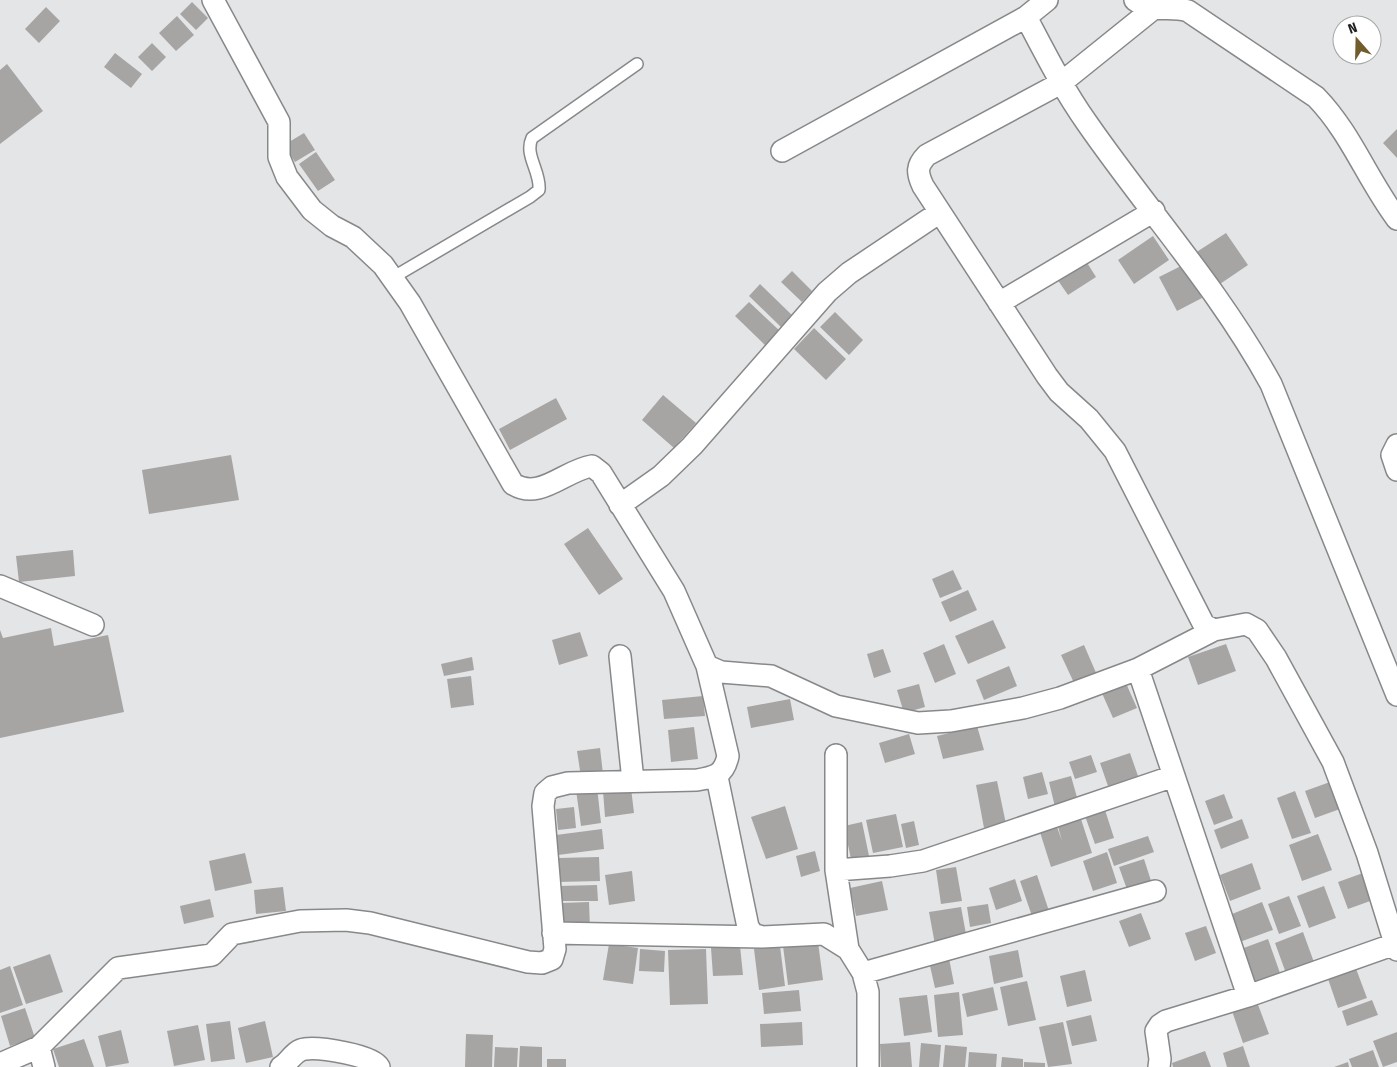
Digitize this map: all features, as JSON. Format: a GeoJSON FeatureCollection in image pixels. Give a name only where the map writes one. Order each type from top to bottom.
{"type":"FeatureCollection","features":[{"type":"Feature","properties":{"kind":"street"},"geometry":{"type":"LineString","coordinates":[[0,1064],[39,1047],[118,968],[212,955],[232,934],[300,922],[346,920],[370,923],[528,962],[542,963],[552,958],[554,948],[543,806],[545,793],[552,787],[568,783],[697,780],[717,777],[726,767],[728,756],[708,666],[674,591],[601,473],[592,466],[580,468],[535,490],[522,490],[513,484],[410,303],[392,278],[367,248],[353,236],[332,226],[312,210],[295,189],[282,167],[279,157],[279,122],[213,0]]}},
{"type":"Feature","properties":{"kind":"street"},"geometry":{"type":"LineString","coordinates":[[782,151],[1026,17],[1047,0]]}},
{"type":"Feature","properties":{"kind":"street"},"geometry":{"type":"LineString","coordinates":[[1214,630],[1204,625],[1115,451],[1089,419],[1059,392],[923,186],[917,173],[920,162],[927,155],[1061,84],[1144,5],[1178,8],[1188,11],[1316,97],[1333,115],[1348,136],[1382,197],[1397,219]]}},
{"type":"Feature","properties":{"kind":"street"},"geometry":{"type":"LineString","coordinates":[[1026,17],[1061,84],[1087,124],[1198,270],[1245,338],[1271,384],[1397,695]]}},
{"type":"Feature","properties":{"kind":"street"},"geometry":{"type":"LineString","coordinates":[[999,303],[1154,211]]}},
{"type":"Feature","properties":{"kind":"street"},"geometry":{"type":"LineString","coordinates":[[620,505],[660,476],[692,446],[828,292],[849,273],[940,212]]}},
{"type":"Feature","properties":{"kind":"street"},"geometry":{"type":"LineString","coordinates":[[1397,445],[1392,455],[1397,470]]}},
{"type":"Feature","properties":{"kind":"street"},"geometry":{"type":"LineString","coordinates":[[0,586],[94,625]]}},
{"type":"Feature","properties":{"kind":"street"},"geometry":{"type":"LineString","coordinates":[[708,666],[721,672],[771,676],[836,706],[918,723],[951,721],[1023,708],[1060,698],[1138,669],[1214,630],[1246,624],[1257,630],[1276,658],[1333,762],[1367,852],[1396,947],[1160,1024],[1156,1031],[1160,1059],[1159,1067]]}},
{"type":"Feature","properties":{"kind":"street"},"geometry":{"type":"LineString","coordinates":[[620,656],[633,781]]}},
{"type":"Feature","properties":{"kind":"street"},"geometry":{"type":"LineString","coordinates":[[1138,669],[1248,996]]}},
{"type":"Feature","properties":{"kind":"street"},"geometry":{"type":"LineString","coordinates":[[836,755],[836,870],[848,949],[863,973],[868,992],[868,1067]]}},
{"type":"Feature","properties":{"kind":"street"},"geometry":{"type":"LineString","coordinates":[[836,870],[923,862],[1174,776]]}},
{"type":"Feature","properties":{"kind":"street"},"geometry":{"type":"LineString","coordinates":[[717,777],[748,927],[753,934],[762,937]]}},
{"type":"Feature","properties":{"kind":"street"},"geometry":{"type":"LineString","coordinates":[[863,973],[1155,891]]}},
{"type":"Feature","properties":{"kind":"street"},"geometry":{"type":"LineString","coordinates":[[553,933],[762,937],[824,934],[848,949]]}},
{"type":"Feature","properties":{"kind":"street"},"geometry":{"type":"LineString","coordinates":[[39,1047],[44,1067]]}},
{"type":"Feature","properties":{"kind":"street"},"geometry":{"type":"LineString","coordinates":[[281,1067],[293,1054],[304,1048],[365,1057],[378,1064],[379,1067]]}},
{"type":"Feature","properties":{"kind":"lane"},"geometry":{"type":"LineString","coordinates":[[392,278],[539,190],[540,181],[530,154],[529,144],[532,138],[637,64]]}},
{"type":"Feature","properties":{"kind":"building"},"geometry":{"type":"Polygon","coordinates":[[[192,2],[208,18],[196,30],[180,14],[192,2]]]}},
{"type":"Feature","properties":{"kind":"building"},"geometry":{"type":"Polygon","coordinates":[[[46,7],[60,21],[39,43],[25,29],[46,7]]]}},
{"type":"Feature","properties":{"kind":"building"},"geometry":{"type":"Polygon","coordinates":[[[177,16],[194,35],[176,51],[159,33],[177,16]]]}},
{"type":"Feature","properties":{"kind":"building"},"geometry":{"type":"Polygon","coordinates":[[[152,43],[166,57],[152,71],[138,57],[152,43]]]}},
{"type":"Feature","properties":{"kind":"building"},"geometry":{"type":"Polygon","coordinates":[[[115,53],[142,74],[131,88],[104,67],[115,53]]]}},
{"type":"Feature","properties":{"kind":"building"},"geometry":{"type":"Polygon","coordinates":[[[7,64],[43,111],[0,144],[0,70],[7,64]]]}},
{"type":"Feature","properties":{"kind":"building"},"geometry":{"type":"Polygon","coordinates":[[[1397,129],[1397,158],[1383,143],[1397,129]]]}},
{"type":"Feature","properties":{"kind":"building"},"geometry":{"type":"Polygon","coordinates":[[[304,133],[315,150],[295,162],[284,145],[304,133]]]}},
{"type":"Feature","properties":{"kind":"building"},"geometry":{"type":"Polygon","coordinates":[[[316,152],[335,180],[318,191],[299,164],[316,152]]]}},
{"type":"Feature","properties":{"kind":"building"},"geometry":{"type":"Polygon","coordinates":[[[1226,233],[1248,265],[1217,286],[1195,253],[1226,233]]]}},
{"type":"Feature","properties":{"kind":"building"},"geometry":{"type":"Polygon","coordinates":[[[1153,236],[1169,260],[1134,284],[1118,260],[1153,236]]]}},
{"type":"Feature","properties":{"kind":"building"},"geometry":{"type":"Polygon","coordinates":[[[1086,261],[1096,277],[1068,295],[1057,279],[1086,261]]]}},
{"type":"Feature","properties":{"kind":"building"},"geometry":{"type":"Polygon","coordinates":[[[1185,264],[1202,298],[1177,311],[1159,277],[1185,264]]]}},
{"type":"Feature","properties":{"kind":"building"},"geometry":{"type":"Polygon","coordinates":[[[792,271],[812,291],[802,302],[781,282],[792,271]]]}},
{"type":"Feature","properties":{"kind":"building"},"geometry":{"type":"Polygon","coordinates":[[[760,284],[794,317],[783,329],[749,296],[760,284]]]}},
{"type":"Feature","properties":{"kind":"building"},"geometry":{"type":"Polygon","coordinates":[[[749,302],[781,332],[767,347],[735,316],[749,302]]]}},
{"type":"Feature","properties":{"kind":"building"},"geometry":{"type":"Polygon","coordinates":[[[835,312],[863,340],[849,355],[820,327],[835,312]]]}},
{"type":"Feature","properties":{"kind":"building"},"geometry":{"type":"Polygon","coordinates":[[[814,328],[846,359],[826,380],[794,349],[814,328]]]}},
{"type":"Feature","properties":{"kind":"building"},"geometry":{"type":"Polygon","coordinates":[[[663,395],[696,423],[674,448],[642,420],[663,395]]]}},
{"type":"Feature","properties":{"kind":"building"},"geometry":{"type":"Polygon","coordinates":[[[556,398],[567,419],[510,450],[499,429],[556,398]]]}},
{"type":"Feature","properties":{"kind":"building"},"geometry":{"type":"Polygon","coordinates":[[[231,455],[239,500],[149,514],[142,470],[231,455]]]}},
{"type":"Feature","properties":{"kind":"building"},"geometry":{"type":"Polygon","coordinates":[[[588,528],[623,579],[599,595],[564,544],[588,528]]]}},
{"type":"Feature","properties":{"kind":"building"},"geometry":{"type":"Polygon","coordinates":[[[73,550],[75,576],[19,582],[16,556],[73,550]]]}},
{"type":"Feature","properties":{"kind":"building"},"geometry":{"type":"Polygon","coordinates":[[[953,570],[962,589],[940,598],[932,579],[953,570]]]}},
{"type":"Feature","properties":{"kind":"building"},"geometry":{"type":"Polygon","coordinates":[[[968,590],[977,610],[950,622],[941,602],[968,590]]]}},
{"type":"Feature","properties":{"kind":"building"},"geometry":{"type":"Polygon","coordinates":[[[993,620],[1006,648],[968,664],[955,636],[993,620]]]}},
{"type":"Feature","properties":{"kind":"building"},"geometry":{"type":"Polygon","coordinates":[[[51,628],[54,646],[108,635],[124,712],[0,738],[0,630],[3,638],[51,628]]]}},
{"type":"Feature","properties":{"kind":"building"},"geometry":{"type":"Polygon","coordinates":[[[580,632],[588,656],[559,665],[552,640],[580,632]]]}},
{"type":"Feature","properties":{"kind":"building"},"geometry":{"type":"Polygon","coordinates":[[[944,644],[956,674],[935,683],[923,653],[944,644]]]}},
{"type":"Feature","properties":{"kind":"building"},"geometry":{"type":"Polygon","coordinates":[[[1226,644],[1236,671],[1198,685],[1188,657],[1226,644]]]}},
{"type":"Feature","properties":{"kind":"building"},"geometry":{"type":"Polygon","coordinates":[[[1084,645],[1097,675],[1075,685],[1061,655],[1084,645]]]}},
{"type":"Feature","properties":{"kind":"building"},"geometry":{"type":"Polygon","coordinates":[[[883,649],[891,672],[874,678],[867,654],[883,649]]]}},
{"type":"Feature","properties":{"kind":"building"},"geometry":{"type":"Polygon","coordinates":[[[472,657],[474,670],[444,676],[441,664],[472,657]]]}},
{"type":"Feature","properties":{"kind":"building"},"geometry":{"type":"Polygon","coordinates":[[[1009,666],[1017,686],[984,700],[976,680],[1009,666]]]}},
{"type":"Feature","properties":{"kind":"building"},"geometry":{"type":"Polygon","coordinates":[[[471,676],[474,705],[451,708],[447,679],[471,676]]]}},
{"type":"Feature","properties":{"kind":"building"},"geometry":{"type":"Polygon","coordinates":[[[1125,681],[1137,708],[1113,718],[1101,691],[1125,681]]]}},
{"type":"Feature","properties":{"kind":"building"},"geometry":{"type":"Polygon","coordinates":[[[919,684],[925,707],[904,713],[897,690],[919,684]]]}},
{"type":"Feature","properties":{"kind":"building"},"geometry":{"type":"Polygon","coordinates":[[[703,696],[705,716],[664,719],[662,700],[703,696]]]}},
{"type":"Feature","properties":{"kind":"building"},"geometry":{"type":"Polygon","coordinates":[[[790,699],[794,720],[751,728],[747,707],[790,699]]]}},
{"type":"Feature","properties":{"kind":"building"},"geometry":{"type":"Polygon","coordinates":[[[977,726],[984,750],[943,759],[937,736],[977,726]]]}},
{"type":"Feature","properties":{"kind":"building"},"geometry":{"type":"Polygon","coordinates":[[[694,727],[698,759],[671,762],[668,730],[694,727]]]}},
{"type":"Feature","properties":{"kind":"building"},"geometry":{"type":"Polygon","coordinates":[[[909,734],[915,754],[885,763],[879,743],[909,734]]]}},
{"type":"Feature","properties":{"kind":"building"},"geometry":{"type":"Polygon","coordinates":[[[600,748],[603,774],[581,777],[577,751],[600,748]]]}},
{"type":"Feature","properties":{"kind":"building"},"geometry":{"type":"Polygon","coordinates":[[[1130,753],[1138,776],[1108,786],[1100,763],[1130,753]]]}},
{"type":"Feature","properties":{"kind":"building"},"geometry":{"type":"Polygon","coordinates":[[[1091,755],[1097,772],[1075,779],[1069,762],[1091,755]]]}},
{"type":"Feature","properties":{"kind":"building"},"geometry":{"type":"Polygon","coordinates":[[[1042,772],[1048,794],[1028,799],[1023,777],[1042,772]]]}},
{"type":"Feature","properties":{"kind":"building"},"geometry":{"type":"Polygon","coordinates":[[[1071,776],[1078,801],[1055,807],[1049,782],[1071,776]]]}},
{"type":"Feature","properties":{"kind":"building"},"geometry":{"type":"Polygon","coordinates":[[[997,781],[1006,824],[984,828],[976,785],[997,781]]]}},
{"type":"Feature","properties":{"kind":"building"},"geometry":{"type":"Polygon","coordinates":[[[1330,782],[1340,809],[1315,818],[1305,791],[1330,782]]]}},
{"type":"Feature","properties":{"kind":"building"},"geometry":{"type":"Polygon","coordinates":[[[597,787],[601,823],[581,826],[576,790],[597,787]]]}},
{"type":"Feature","properties":{"kind":"building"},"geometry":{"type":"Polygon","coordinates":[[[631,788],[634,813],[605,817],[603,791],[631,788]]]}},
{"type":"Feature","properties":{"kind":"building"},"geometry":{"type":"Polygon","coordinates":[[[1295,791],[1311,833],[1292,839],[1277,798],[1295,791]]]}},
{"type":"Feature","properties":{"kind":"building"},"geometry":{"type":"Polygon","coordinates":[[[1224,794],[1233,818],[1214,825],[1205,801],[1224,794]]]}},
{"type":"Feature","properties":{"kind":"building"},"geometry":{"type":"Polygon","coordinates":[[[785,806],[798,849],[766,859],[751,817],[785,806]]]}},
{"type":"Feature","properties":{"kind":"building"},"geometry":{"type":"Polygon","coordinates":[[[574,807],[576,828],[558,830],[556,809],[574,807]]]}},
{"type":"Feature","properties":{"kind":"building"},"geometry":{"type":"Polygon","coordinates":[[[1105,810],[1114,838],[1095,844],[1085,816],[1105,810]]]}},
{"type":"Feature","properties":{"kind":"building"},"geometry":{"type":"Polygon","coordinates":[[[896,814],[903,847],[873,853],[866,820],[896,814]]]}},
{"type":"Feature","properties":{"kind":"building"},"geometry":{"type":"Polygon","coordinates":[[[1080,816],[1092,853],[1051,867],[1039,829],[1056,824],[1062,841],[1057,823],[1080,816]]]}},
{"type":"Feature","properties":{"kind":"building"},"geometry":{"type":"Polygon","coordinates":[[[1242,819],[1249,838],[1221,849],[1214,830],[1242,819]]]}},
{"type":"Feature","properties":{"kind":"building"},"geometry":{"type":"Polygon","coordinates":[[[914,821],[919,845],[906,848],[901,824],[914,821]]]}},
{"type":"Feature","properties":{"kind":"building"},"geometry":{"type":"Polygon","coordinates":[[[862,822],[869,856],[851,859],[844,826],[862,822]]]}},
{"type":"Feature","properties":{"kind":"building"},"geometry":{"type":"Polygon","coordinates":[[[602,829],[604,849],[558,855],[556,835],[602,829]]]}},
{"type":"Feature","properties":{"kind":"building"},"geometry":{"type":"Polygon","coordinates":[[[1318,834],[1332,870],[1302,881],[1289,845],[1318,834]]]}},
{"type":"Feature","properties":{"kind":"building"},"geometry":{"type":"Polygon","coordinates":[[[1148,836],[1154,852],[1114,866],[1108,849],[1148,836]]]}},
{"type":"Feature","properties":{"kind":"building"},"geometry":{"type":"Polygon","coordinates":[[[815,851],[820,871],[801,877],[796,856],[815,851]]]}},
{"type":"Feature","properties":{"kind":"building"},"geometry":{"type":"Polygon","coordinates":[[[1107,852],[1117,883],[1093,891],[1083,861],[1107,852]]]}},
{"type":"Feature","properties":{"kind":"building"},"geometry":{"type":"Polygon","coordinates":[[[245,853],[252,883],[215,891],[209,861],[245,853]]]}},
{"type":"Feature","properties":{"kind":"building"},"geometry":{"type":"Polygon","coordinates":[[[599,857],[600,881],[558,882],[558,858],[599,857]]]}},
{"type":"Feature","properties":{"kind":"building"},"geometry":{"type":"Polygon","coordinates":[[[1144,859],[1153,887],[1129,895],[1119,867],[1144,859]]]}},
{"type":"Feature","properties":{"kind":"building"},"geometry":{"type":"Polygon","coordinates":[[[1252,863],[1261,889],[1230,901],[1220,875],[1252,863]]]}},
{"type":"Feature","properties":{"kind":"building"},"geometry":{"type":"Polygon","coordinates":[[[956,867],[962,901],[941,904],[936,870],[956,867]]]}},
{"type":"Feature","properties":{"kind":"building"},"geometry":{"type":"Polygon","coordinates":[[[632,871],[635,901],[609,905],[605,875],[632,871]]]}},
{"type":"Feature","properties":{"kind":"building"},"geometry":{"type":"Polygon","coordinates":[[[1363,873],[1373,900],[1348,909],[1338,882],[1363,873]]]}},
{"type":"Feature","properties":{"kind":"building"},"geometry":{"type":"Polygon","coordinates":[[[1037,875],[1051,917],[1034,922],[1020,881],[1037,875]]]}},
{"type":"Feature","properties":{"kind":"building"},"geometry":{"type":"Polygon","coordinates":[[[1015,879],[1022,901],[996,910],[989,888],[1015,879]]]}},
{"type":"Feature","properties":{"kind":"building"},"geometry":{"type":"Polygon","coordinates":[[[882,881],[888,910],[856,916],[850,888],[882,881]]]}},
{"type":"Feature","properties":{"kind":"building"},"geometry":{"type":"Polygon","coordinates":[[[597,885],[598,901],[558,901],[558,886],[597,885]]]}},
{"type":"Feature","properties":{"kind":"building"},"geometry":{"type":"Polygon","coordinates":[[[1324,886],[1336,918],[1309,928],[1297,896],[1324,886]]]}},
{"type":"Feature","properties":{"kind":"building"},"geometry":{"type":"Polygon","coordinates":[[[283,887],[286,911],[256,914],[254,890],[283,887]]]}},
{"type":"Feature","properties":{"kind":"building"},"geometry":{"type":"Polygon","coordinates":[[[1289,896],[1301,926],[1279,934],[1268,904],[1289,896]]]}},
{"type":"Feature","properties":{"kind":"building"},"geometry":{"type":"Polygon","coordinates":[[[210,899],[214,917],[184,924],[180,906],[210,899]]]}},
{"type":"Feature","properties":{"kind":"building"},"geometry":{"type":"Polygon","coordinates":[[[589,902],[590,929],[561,929],[561,903],[589,902]]]}},
{"type":"Feature","properties":{"kind":"building"},"geometry":{"type":"Polygon","coordinates":[[[1262,902],[1273,930],[1237,943],[1227,916],[1262,902]]]}},
{"type":"Feature","properties":{"kind":"building"},"geometry":{"type":"Polygon","coordinates":[[[988,904],[991,923],[970,927],[967,907],[988,904]]]}},
{"type":"Feature","properties":{"kind":"building"},"geometry":{"type":"Polygon","coordinates":[[[961,907],[968,945],[936,950],[929,912],[961,907]]]}},
{"type":"Feature","properties":{"kind":"building"},"geometry":{"type":"Polygon","coordinates":[[[1141,913],[1151,939],[1129,947],[1119,921],[1141,913]]]}},
{"type":"Feature","properties":{"kind":"building"},"geometry":{"type":"Polygon","coordinates":[[[1206,926],[1216,953],[1195,961],[1185,933],[1206,926]]]}},
{"type":"Feature","properties":{"kind":"building"},"geometry":{"type":"Polygon","coordinates":[[[1303,932],[1315,965],[1287,976],[1275,943],[1303,932]]]}},
{"type":"Feature","properties":{"kind":"building"},"geometry":{"type":"Polygon","coordinates":[[[1268,939],[1280,973],[1253,983],[1241,949],[1268,939]]]}},
{"type":"Feature","properties":{"kind":"building"},"geometry":{"type":"Polygon","coordinates":[[[818,942],[823,980],[788,985],[783,946],[818,942]]]}},
{"type":"Feature","properties":{"kind":"building"},"geometry":{"type":"Polygon","coordinates":[[[609,944],[638,948],[633,984],[603,980],[609,944]]]}},
{"type":"Feature","properties":{"kind":"building"},"geometry":{"type":"Polygon","coordinates":[[[740,946],[743,975],[713,976],[711,948],[740,946]]]}},
{"type":"Feature","properties":{"kind":"building"},"geometry":{"type":"Polygon","coordinates":[[[780,946],[785,986],[759,990],[754,949],[780,946]]]}},
{"type":"Feature","properties":{"kind":"building"},"geometry":{"type":"Polygon","coordinates":[[[640,949],[665,951],[664,972],[639,971],[640,949]]]}},
{"type":"Feature","properties":{"kind":"building"},"geometry":{"type":"Polygon","coordinates":[[[706,949],[708,1004],[670,1005],[668,950],[706,949]]]}},
{"type":"Feature","properties":{"kind":"building"},"geometry":{"type":"Polygon","coordinates":[[[1018,950],[1023,977],[994,984],[989,956],[1018,950]]]}},
{"type":"Feature","properties":{"kind":"building"},"geometry":{"type":"Polygon","coordinates":[[[948,953],[954,984],[935,988],[928,957],[948,953]]]}},
{"type":"Feature","properties":{"kind":"building"},"geometry":{"type":"Polygon","coordinates":[[[50,954],[63,992],[26,1004],[13,967],[50,954]]]}},
{"type":"Feature","properties":{"kind":"building"},"geometry":{"type":"Polygon","coordinates":[[[10,966],[23,1005],[0,1013],[0,970],[10,966]]]}},
{"type":"Feature","properties":{"kind":"building"},"geometry":{"type":"Polygon","coordinates":[[[1355,966],[1367,998],[1338,1008],[1327,976],[1355,966]]]}},
{"type":"Feature","properties":{"kind":"building"},"geometry":{"type":"Polygon","coordinates":[[[1085,970],[1092,1001],[1067,1007],[1060,976],[1085,970]]]}},
{"type":"Feature","properties":{"kind":"building"},"geometry":{"type":"Polygon","coordinates":[[[1027,981],[1036,1020],[1008,1026],[1000,987],[1027,981]]]}},
{"type":"Feature","properties":{"kind":"building"},"geometry":{"type":"Polygon","coordinates":[[[993,987],[998,1010],[967,1017],[962,994],[993,987]]]}},
{"type":"Feature","properties":{"kind":"building"},"geometry":{"type":"Polygon","coordinates":[[[799,990],[801,1011],[764,1014],[762,993],[799,990]]]}},
{"type":"Feature","properties":{"kind":"building"},"geometry":{"type":"Polygon","coordinates":[[[959,992],[963,1035],[938,1037],[934,995],[959,992]]]}},
{"type":"Feature","properties":{"kind":"building"},"geometry":{"type":"Polygon","coordinates":[[[927,995],[932,1032],[904,1036],[899,998],[927,995]]]}},
{"type":"Feature","properties":{"kind":"building"},"geometry":{"type":"Polygon","coordinates":[[[1372,1000],[1378,1015],[1347,1026],[1342,1011],[1372,1000]]]}},
{"type":"Feature","properties":{"kind":"building"},"geometry":{"type":"Polygon","coordinates":[[[1257,1002],[1269,1034],[1243,1043],[1232,1011],[1257,1002]]]}},
{"type":"Feature","properties":{"kind":"building"},"geometry":{"type":"Polygon","coordinates":[[[25,1008],[35,1038],[10,1046],[1,1016],[25,1008]]]}},
{"type":"Feature","properties":{"kind":"building"},"geometry":{"type":"Polygon","coordinates":[[[1091,1015],[1097,1041],[1072,1046],[1066,1021],[1091,1015]]]}},
{"type":"Feature","properties":{"kind":"building"},"geometry":{"type":"Polygon","coordinates":[[[230,1021],[235,1059],[211,1062],[206,1024],[230,1021]]]}},
{"type":"Feature","properties":{"kind":"building"},"geometry":{"type":"Polygon","coordinates":[[[265,1021],[273,1057],[246,1063],[238,1028],[265,1021]]]}},
{"type":"Feature","properties":{"kind":"building"},"geometry":{"type":"Polygon","coordinates":[[[802,1022],[803,1045],[761,1047],[760,1024],[802,1022]]]}},
{"type":"Feature","properties":{"kind":"building"},"geometry":{"type":"Polygon","coordinates":[[[1063,1022],[1072,1064],[1048,1067],[1039,1027],[1063,1022]]]}},
{"type":"Feature","properties":{"kind":"building"},"geometry":{"type":"Polygon","coordinates":[[[198,1025],[205,1060],[174,1066],[167,1031],[198,1025]]]}},
{"type":"Feature","properties":{"kind":"building"},"geometry":{"type":"Polygon","coordinates":[[[121,1030],[129,1063],[106,1067],[98,1036],[121,1030]]]}},
{"type":"Feature","properties":{"kind":"building"},"geometry":{"type":"Polygon","coordinates":[[[1397,1032],[1397,1062],[1383,1067],[1373,1041],[1397,1032]]]}},
{"type":"Feature","properties":{"kind":"building"},"geometry":{"type":"Polygon","coordinates":[[[466,1034],[493,1035],[492,1067],[465,1067],[466,1034]]]}},
{"type":"Feature","properties":{"kind":"building"},"geometry":{"type":"Polygon","coordinates":[[[84,1039],[94,1067],[59,1067],[53,1049],[84,1039]]]}},
{"type":"Feature","properties":{"kind":"building"},"geometry":{"type":"Polygon","coordinates":[[[910,1042],[912,1067],[881,1067],[880,1044],[910,1042]]]}},
{"type":"Feature","properties":{"kind":"building"},"geometry":{"type":"Polygon","coordinates":[[[921,1043],[941,1045],[939,1067],[919,1067],[921,1043]]]}},
{"type":"Feature","properties":{"kind":"building"},"geometry":{"type":"Polygon","coordinates":[[[945,1045],[967,1047],[965,1067],[943,1067],[945,1045]]]}},
{"type":"Feature","properties":{"kind":"building"},"geometry":{"type":"Polygon","coordinates":[[[520,1046],[542,1047],[542,1067],[519,1067],[520,1046]]]}},
{"type":"Feature","properties":{"kind":"building"},"geometry":{"type":"Polygon","coordinates":[[[1243,1046],[1250,1067],[1227,1067],[1223,1053],[1243,1046]]]}},
{"type":"Feature","properties":{"kind":"building"},"geometry":{"type":"Polygon","coordinates":[[[495,1047],[518,1048],[517,1067],[494,1067],[495,1047]]]}},
{"type":"Feature","properties":{"kind":"building"},"geometry":{"type":"Polygon","coordinates":[[[1373,1050],[1379,1067],[1352,1067],[1349,1059],[1373,1050]]]}},
{"type":"Feature","properties":{"kind":"building"},"geometry":{"type":"Polygon","coordinates":[[[1205,1051],[1211,1067],[1173,1067],[1172,1063],[1205,1051]]]}},
{"type":"Feature","properties":{"kind":"building"},"geometry":{"type":"Polygon","coordinates":[[[969,1052],[997,1054],[996,1067],[968,1067],[969,1052]]]}},
{"type":"Feature","properties":{"kind":"building"},"geometry":{"type":"Polygon","coordinates":[[[1002,1057],[1023,1059],[1023,1067],[1001,1067],[1002,1057]]]}},
{"type":"Feature","properties":{"kind":"building"},"geometry":{"type":"Polygon","coordinates":[[[547,1059],[566,1059],[566,1067],[547,1067],[547,1059]]]}},
{"type":"Feature","properties":{"kind":"building"},"geometry":{"type":"Polygon","coordinates":[[[1024,1062],[1045,1063],[1045,1067],[1024,1067],[1024,1062]]]}},
{"type":"Feature","properties":{"kind":"building"},"geometry":{"type":"Polygon","coordinates":[[[1348,1062],[1349,1067],[1334,1067],[1348,1062]]]}}]}
